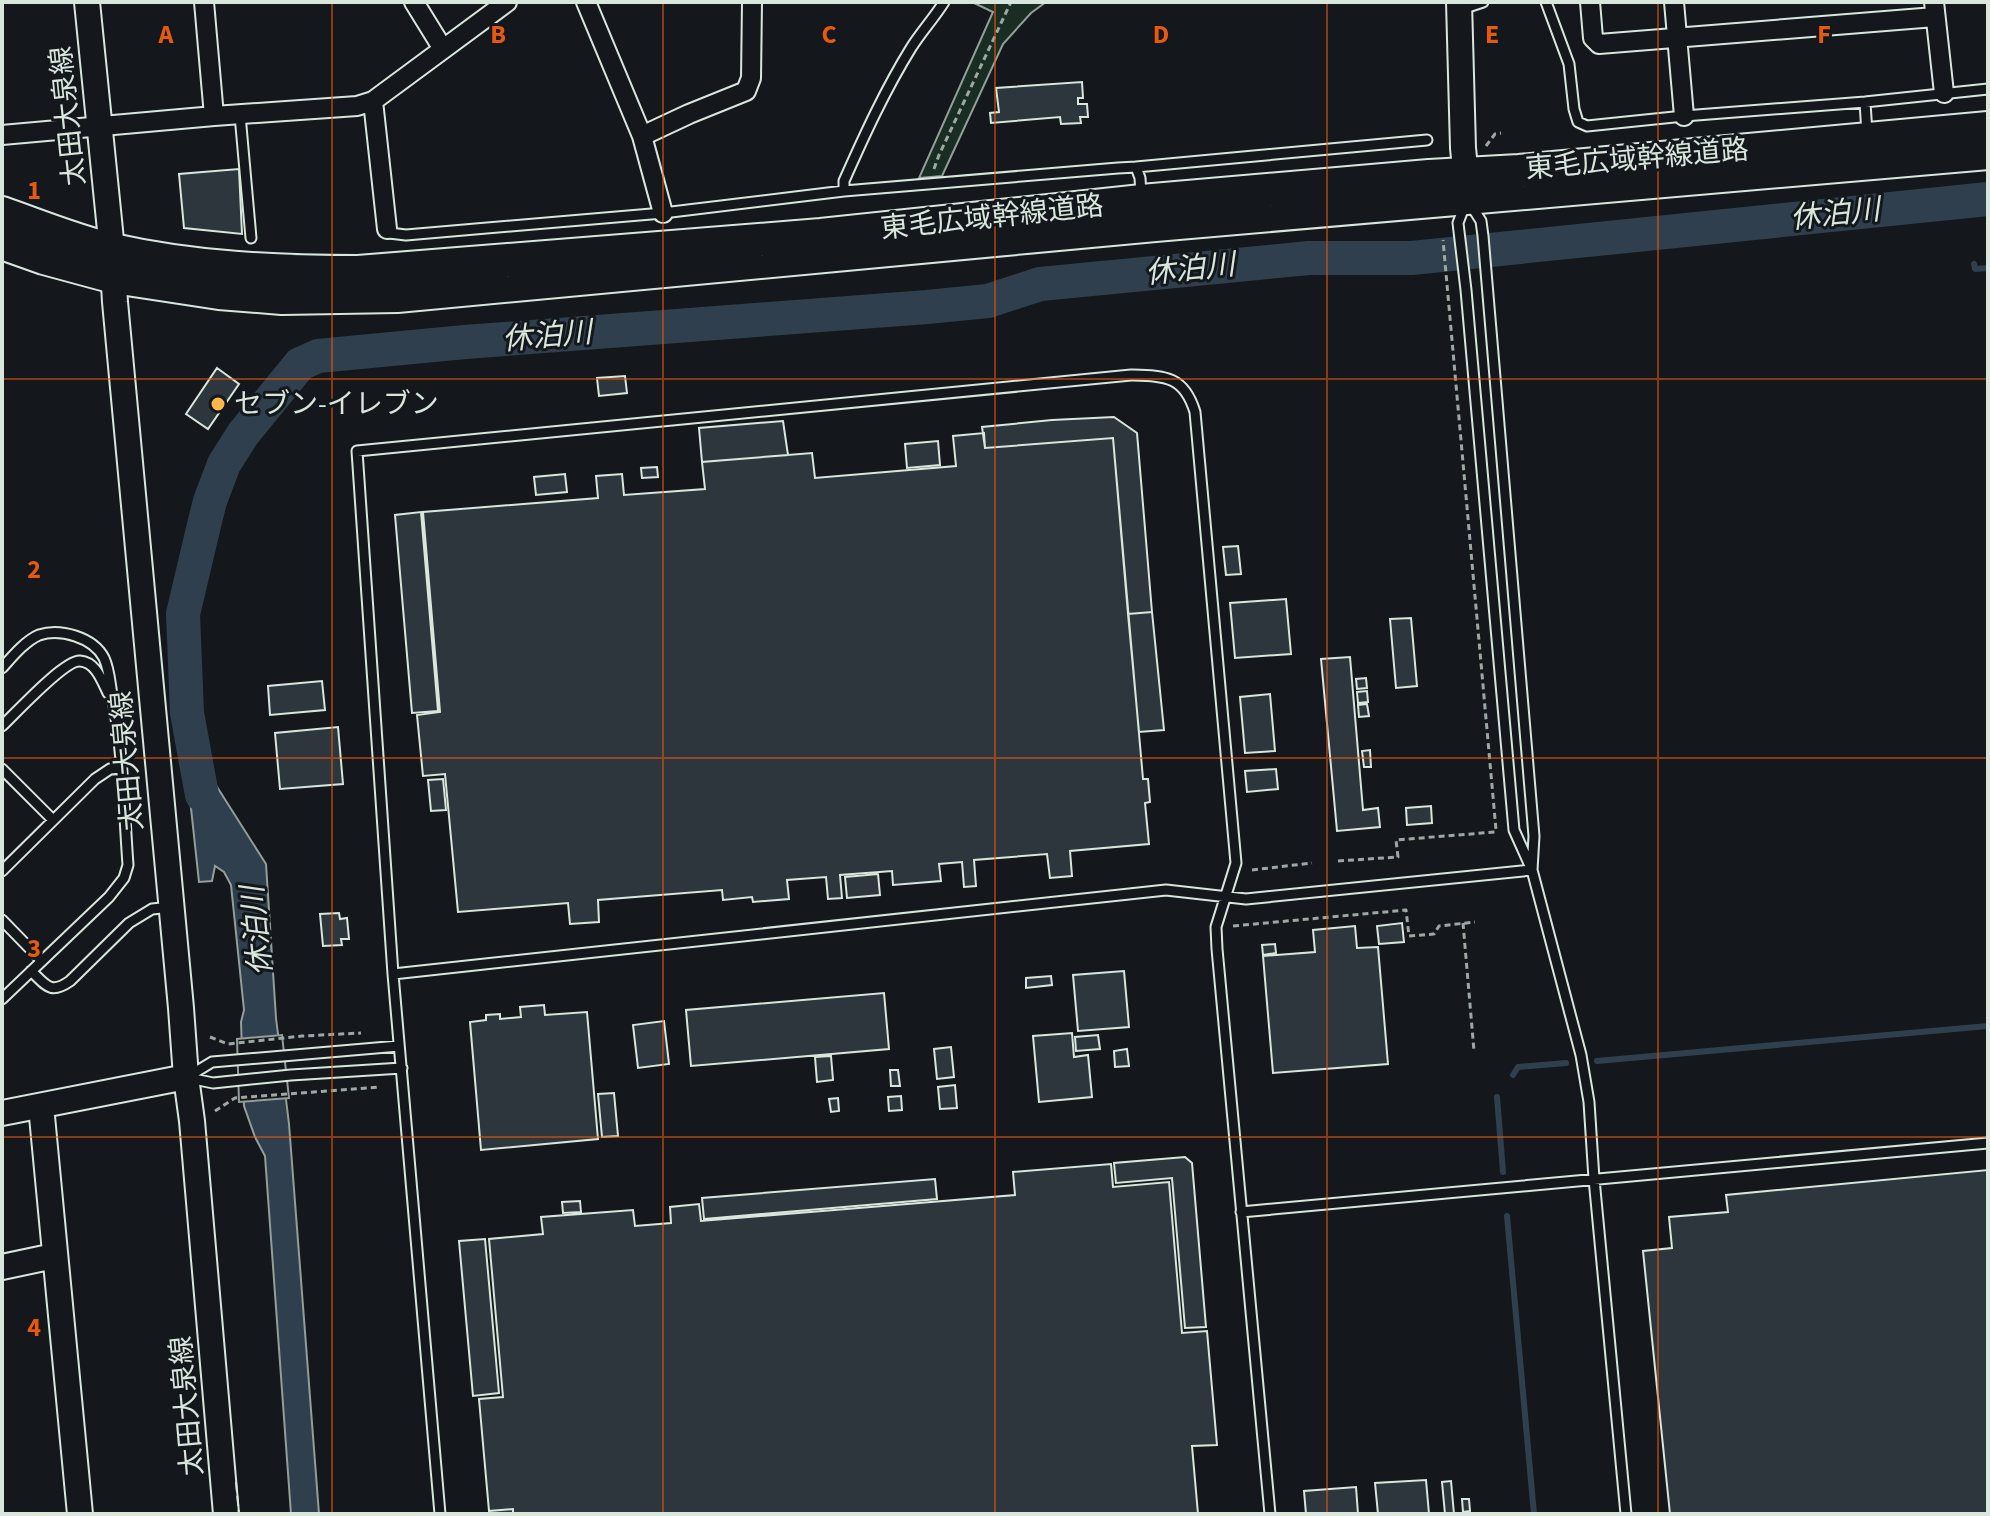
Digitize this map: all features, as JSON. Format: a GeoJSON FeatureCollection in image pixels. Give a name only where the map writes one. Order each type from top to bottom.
{"type":"FeatureCollection","features":[{"type":"Feature","properties":{"kind":"highway","name":"東毛広域幹線道路"},"geometry":{"type":"LineString","coordinates":[[2,213],[71,238],[113,263],[219,293],[282,298],[397,296],[1170,224],[1466,186],[1535,169],[1988,128]]}},
{"type":"Feature","properties":{"kind":"highway","name":"東毛広域幹線道路"},"geometry":{"type":"LineString","coordinates":[[2,243],[44,258],[193,264],[281,272],[358,272],[821,235],[1142,201],[1466,186],[1988,153]]}},
{"type":"Feature","properties":{"kind":"main road","name":"太田大泉線"},"geometry":{"type":"LineString","coordinates":[[87,2],[226,1514]]}},
{"type":"Feature","properties":{"kind":"main road"},"geometry":{"type":"LineString","coordinates":[[1459,6],[1466,186]]}},
{"type":"Feature","properties":{"kind":"main road"},"geometry":{"type":"LineString","coordinates":[[2,1113],[186,1077]]}},
{"type":"Feature","properties":{"kind":"main road"},"geometry":{"type":"LineString","coordinates":[[41,1106],[80,1514]]}},
{"type":"Feature","properties":{"kind":"main road"},"geometry":{"type":"LineString","coordinates":[[2,1267],[54,1256]]}},
{"type":"Feature","properties":{"kind":"street"},"geometry":{"type":"LineString","coordinates":[[204,2],[214,116]]}},
{"type":"Feature","properties":{"kind":"street"},"geometry":{"type":"LineString","coordinates":[[414,2],[443,49]]}},
{"type":"Feature","properties":{"kind":"street"},"geometry":{"type":"LineString","coordinates":[[2,135],[357,106],[373,101],[507,2]]}},
{"type":"Feature","properties":{"kind":"street"},"geometry":{"type":"LineString","coordinates":[[586,2],[642,136],[663,213]]}},
{"type":"Feature","properties":{"kind":"street"},"geometry":{"type":"LineString","coordinates":[[642,136],[746,91],[751,78],[752,2]]}},
{"type":"Feature","properties":{"kind":"street"},"geometry":{"type":"LineString","coordinates":[[1590,2],[1593,38],[1599,44],[1935,10],[1944,93]]}},
{"type":"Feature","properties":{"kind":"street"},"geometry":{"type":"LineString","coordinates":[[1674,2],[1684,116]]}},
{"type":"Feature","properties":{"kind":"street"},"geometry":{"type":"LineString","coordinates":[[373,101],[387,229]]}},
{"type":"Feature","properties":{"kind":"lane"},"geometry":{"type":"LineString","coordinates":[[844,191],[844,181],[880,106],[912,46],[944,2]]}},
{"type":"Feature","properties":{"kind":"lane"},"geometry":{"type":"LineString","coordinates":[[1459,6],[1483,2]]}},
{"type":"Feature","properties":{"kind":"lane"},"geometry":{"type":"LineString","coordinates":[[1546,2],[1569,64],[1578,122],[1587,126],[1988,89]]}},
{"type":"Feature","properties":{"kind":"lane"},"geometry":{"type":"LineString","coordinates":[[1865,102],[1867,138]]}},
{"type":"Feature","properties":{"kind":"lane"},"geometry":{"type":"LineString","coordinates":[[240,115],[251,238]]}},
{"type":"Feature","properties":{"kind":"lane"},"geometry":{"type":"LineString","coordinates":[[387,229],[393,235],[406,235],[663,213],[844,191],[1427,140]]}},
{"type":"Feature","properties":{"kind":"lane"},"geometry":{"type":"LineString","coordinates":[[1136,167],[1142,201]]}},
{"type":"Feature","properties":{"kind":"lane"},"geometry":{"type":"LineString","coordinates":[[1466,186],[1481,221],[1483,236],[1534,836],[1532,870]]}},
{"type":"Feature","properties":{"kind":"lane"},"geometry":{"type":"LineString","coordinates":[[1466,186],[1458,223],[1514,830],[1532,870],[1581,1055],[1589,1102],[1626,1514]]}},
{"type":"Feature","properties":{"kind":"lane"},"geometry":{"type":"LineString","coordinates":[[440,1514],[393,974],[357,451],[1131,375],[1155,376],[1182,386],[1190,395],[1195,412],[1236,863],[1216,927],[1217,949],[1270,1514]]}},
{"type":"Feature","properties":{"kind":"lane"},"geometry":{"type":"LineString","coordinates":[[2,668],[39,635],[73,635],[103,655],[109,670],[117,715],[128,865],[124,878],[109,897],[2,999]]}},
{"type":"Feature","properties":{"kind":"lane"},"geometry":{"type":"LineString","coordinates":[[2,726],[54,676],[71,663],[80,661],[91,665],[100,675],[114,703]]}},
{"type":"Feature","properties":{"kind":"lane"},"geometry":{"type":"LineString","coordinates":[[2,871],[95,779],[110,769],[121,768]]}},
{"type":"Feature","properties":{"kind":"lane"},"geometry":{"type":"LineString","coordinates":[[2,769],[53,820]]}},
{"type":"Feature","properties":{"kind":"lane"},"geometry":{"type":"LineString","coordinates":[[393,974],[1166,890],[1246,899],[1532,870]]}},
{"type":"Feature","properties":{"kind":"lane"},"geometry":{"type":"LineString","coordinates":[[31,971],[46,985],[59,988],[129,923],[152,909],[171,907]]}},
{"type":"Feature","properties":{"kind":"lane"},"geometry":{"type":"LineString","coordinates":[[2,920],[42,961]]}},
{"type":"Feature","properties":{"kind":"lane"},"geometry":{"type":"LineString","coordinates":[[186,1077],[212,1062],[399,1046]]}},
{"type":"Feature","properties":{"kind":"lane"},"geometry":{"type":"LineString","coordinates":[[186,1077],[213,1083],[402,1068]]}},
{"type":"Feature","properties":{"kind":"lane"},"geometry":{"type":"LineString","coordinates":[[1241,1212],[1988,1143]]}},
{"type":"Feature","properties":{"kind":"path"},"geometry":{"type":"LineString","coordinates":[[931,177],[1011,2]]}},
{"type":"Feature","properties":{"kind":"path"},"geometry":{"type":"LineString","coordinates":[[1486,146],[1495,134],[1501,133]]}},
{"type":"Feature","properties":{"kind":"path"},"geometry":{"type":"LineString","coordinates":[[1338,861],[1398,857],[1396,840],[1496,830],[1443,240]]}},
{"type":"Feature","properties":{"kind":"path"},"geometry":{"type":"LineString","coordinates":[[1252,870],[1312,863]]}},
{"type":"Feature","properties":{"kind":"path"},"geometry":{"type":"LineString","coordinates":[[1233,926],[1406,910],[1409,936],[1434,934],[1439,926],[1475,922]]}},
{"type":"Feature","properties":{"kind":"path"},"geometry":{"type":"LineString","coordinates":[[1463,923],[1474,1051]]}},
{"type":"Feature","properties":{"kind":"path"},"geometry":{"type":"LineString","coordinates":[[210,1037],[228,1044],[367,1033]]}},
{"type":"Feature","properties":{"kind":"path"},"geometry":{"type":"LineString","coordinates":[[215,1111],[235,1098],[380,1087]]}},
{"type":"Feature","properties":{"kind":"green space"},"geometry":{"type":"Polygon","coordinates":[[[972,2],[1046,2],[1031,13],[1003,44],[942,176],[919,178],[993,12],[972,2]]]}},
{"type":"Feature","properties":{"kind":"water"},"geometry":{"type":"Polygon","coordinates":[[[193,749],[266,864],[276,1018],[289,1124],[319,1514],[291,1514],[265,1156],[244,1106],[241,1022],[244,1010],[231,885],[224,872],[215,866],[212,881],[199,882],[186,762],[193,749]]]}},
{"type":"Feature","properties":{"kind":"pier"},"geometry":{"type":"Polygon","coordinates":[[[282,1035],[289,1098],[239,1102],[237,1039],[282,1035]]]}},
{"type":"Feature","properties":{"kind":"building"},"geometry":{"type":"Polygon","coordinates":[[[1082,82],[1083,98],[1078,98],[1078,104],[1087,104],[1088,117],[1080,117],[1081,123],[1061,124],[1060,117],[991,123],[990,113],[999,112],[996,88],[1082,82]]]}},
{"type":"Feature","properties":{"kind":"building"},"geometry":{"type":"Polygon","coordinates":[[[239,169],[242,234],[184,228],[179,174],[239,169]]]}},
{"type":"Feature","properties":{"kind":"building"},"geometry":{"type":"Polygon","coordinates":[[[217,368],[239,384],[208,429],[186,414],[217,368]]]}},
{"type":"Feature","properties":{"kind":"building"},"geometry":{"type":"Polygon","coordinates":[[[625,376],[627,393],[599,396],[597,378],[625,376]]]}},
{"type":"Feature","properties":{"kind":"building"},"geometry":{"type":"Polygon","coordinates":[[[1114,417],[1137,433],[1152,612],[1128,614],[1113,438],[985,448],[982,427],[1114,417]]]}},
{"type":"Feature","properties":{"kind":"building"},"geometry":{"type":"Polygon","coordinates":[[[783,421],[788,455],[702,462],[699,428],[783,421]]]}},
{"type":"Feature","properties":{"kind":"building"},"geometry":{"type":"Polygon","coordinates":[[[984,433],[985,448],[1113,438],[1143,779],[1148,779],[1150,802],[1145,803],[1149,844],[1070,851],[1072,876],[1050,878],[1047,854],[974,860],[976,886],[964,887],[962,862],[939,864],[941,881],[893,885],[892,871],[840,875],[842,898],[828,899],[826,877],[787,880],[789,899],[753,902],[752,897],[723,900],[722,890],[598,900],[599,922],[570,924],[568,903],[458,912],[445,774],[423,776],[417,715],[440,712],[423,512],[598,498],[596,476],[622,474],[624,495],[705,489],[702,462],[812,453],[815,478],[956,466],[953,436],[984,433]]]}},
{"type":"Feature","properties":{"kind":"building"},"geometry":{"type":"Polygon","coordinates":[[[938,441],[940,465],[907,468],[905,444],[938,441]]]}},
{"type":"Feature","properties":{"kind":"building"},"geometry":{"type":"Polygon","coordinates":[[[657,467],[658,477],[642,478],[641,468],[657,467]]]}},
{"type":"Feature","properties":{"kind":"building"},"geometry":{"type":"Polygon","coordinates":[[[565,474],[567,492],[536,495],[534,477],[565,474]]]}},
{"type":"Feature","properties":{"kind":"building"},"geometry":{"type":"Polygon","coordinates":[[[421,512],[438,711],[412,713],[395,515],[421,512]]]}},
{"type":"Feature","properties":{"kind":"building"},"geometry":{"type":"Polygon","coordinates":[[[1238,546],[1241,574],[1226,575],[1223,547],[1238,546]]]}},
{"type":"Feature","properties":{"kind":"building"},"geometry":{"type":"Polygon","coordinates":[[[1286,599],[1291,654],[1235,658],[1230,603],[1286,599]]]}},
{"type":"Feature","properties":{"kind":"building"},"geometry":{"type":"Polygon","coordinates":[[[1152,612],[1164,730],[1139,732],[1128,614],[1152,612]]]}},
{"type":"Feature","properties":{"kind":"building"},"geometry":{"type":"Polygon","coordinates":[[[1411,618],[1417,686],[1396,688],[1390,619],[1411,618]]]}},
{"type":"Feature","properties":{"kind":"building"},"geometry":{"type":"Polygon","coordinates":[[[1350,657],[1363,810],[1378,808],[1380,827],[1337,831],[1321,659],[1350,657]]]}},
{"type":"Feature","properties":{"kind":"building"},"geometry":{"type":"Polygon","coordinates":[[[1366,678],[1367,688],[1357,689],[1356,679],[1366,678]]]}},
{"type":"Feature","properties":{"kind":"building"},"geometry":{"type":"Polygon","coordinates":[[[322,681],[325,710],[270,715],[268,686],[322,681]]]}},
{"type":"Feature","properties":{"kind":"building"},"geometry":{"type":"Polygon","coordinates":[[[1367,691],[1368,702],[1358,703],[1357,692],[1367,691]]]}},
{"type":"Feature","properties":{"kind":"building"},"geometry":{"type":"Polygon","coordinates":[[[1270,694],[1275,751],[1245,753],[1240,697],[1270,694]]]}},
{"type":"Feature","properties":{"kind":"building"},"geometry":{"type":"Polygon","coordinates":[[[1367,704],[1369,716],[1359,717],[1358,705],[1367,704]]]}},
{"type":"Feature","properties":{"kind":"building"},"geometry":{"type":"Polygon","coordinates":[[[338,727],[343,784],[280,789],[275,733],[338,727]]]}},
{"type":"Feature","properties":{"kind":"building"},"geometry":{"type":"Polygon","coordinates":[[[1370,750],[1371,767],[1364,767],[1362,751],[1370,750]]]}},
{"type":"Feature","properties":{"kind":"building"},"geometry":{"type":"Polygon","coordinates":[[[1276,769],[1278,789],[1247,792],[1245,771],[1276,769]]]}},
{"type":"Feature","properties":{"kind":"building"},"geometry":{"type":"Polygon","coordinates":[[[443,779],[446,810],[431,811],[428,780],[443,779]]]}},
{"type":"Feature","properties":{"kind":"building"},"geometry":{"type":"Polygon","coordinates":[[[1431,806],[1432,823],[1407,825],[1406,808],[1431,806]]]}},
{"type":"Feature","properties":{"kind":"building"},"geometry":{"type":"Polygon","coordinates":[[[878,874],[880,895],[847,898],[845,877],[878,874]]]}},
{"type":"Feature","properties":{"kind":"building"},"geometry":{"type":"Polygon","coordinates":[[[339,913],[340,919],[347,918],[349,939],[341,939],[342,945],[323,946],[320,914],[339,913]]]}},
{"type":"Feature","properties":{"kind":"building"},"geometry":{"type":"Polygon","coordinates":[[[1402,923],[1404,942],[1379,944],[1377,926],[1402,923]]]}},
{"type":"Feature","properties":{"kind":"building"},"geometry":{"type":"Polygon","coordinates":[[[1355,926],[1357,948],[1378,947],[1388,1064],[1273,1073],[1263,956],[1315,952],[1313,930],[1355,926]]]}},
{"type":"Feature","properties":{"kind":"building"},"geometry":{"type":"Polygon","coordinates":[[[1275,944],[1276,953],[1263,955],[1262,945],[1275,944]]]}},
{"type":"Feature","properties":{"kind":"building"},"geometry":{"type":"Polygon","coordinates":[[[1124,971],[1129,1027],[1078,1031],[1073,975],[1124,971]]]}},
{"type":"Feature","properties":{"kind":"building"},"geometry":{"type":"Polygon","coordinates":[[[1051,976],[1052,985],[1026,988],[1026,978],[1051,976]]]}},
{"type":"Feature","properties":{"kind":"building"},"geometry":{"type":"Polygon","coordinates":[[[884,993],[889,1049],[691,1066],[686,1010],[884,993]]]}},
{"type":"Feature","properties":{"kind":"building"},"geometry":{"type":"Polygon","coordinates":[[[544,1005],[545,1015],[587,1012],[598,1139],[481,1150],[470,1022],[486,1020],[486,1015],[500,1014],[500,1019],[521,1017],[520,1007],[544,1005]]]}},
{"type":"Feature","properties":{"kind":"building"},"geometry":{"type":"Polygon","coordinates":[[[664,1021],[669,1064],[638,1068],[633,1025],[664,1021]]]}},
{"type":"Feature","properties":{"kind":"building"},"geometry":{"type":"Polygon","coordinates":[[[1072,1033],[1074,1057],[1088,1055],[1092,1097],[1039,1102],[1033,1036],[1072,1033]]]}},
{"type":"Feature","properties":{"kind":"building"},"geometry":{"type":"Polygon","coordinates":[[[1098,1035],[1100,1049],[1076,1051],[1075,1037],[1098,1035]]]}},
{"type":"Feature","properties":{"kind":"building"},"geometry":{"type":"Polygon","coordinates":[[[951,1047],[954,1077],[937,1079],[934,1049],[951,1047]]]}},
{"type":"Feature","properties":{"kind":"building"},"geometry":{"type":"Polygon","coordinates":[[[1127,1049],[1129,1066],[1115,1067],[1114,1051],[1127,1049]]]}},
{"type":"Feature","properties":{"kind":"building"},"geometry":{"type":"Polygon","coordinates":[[[831,1056],[833,1080],[817,1082],[815,1057],[831,1056]]]}},
{"type":"Feature","properties":{"kind":"building"},"geometry":{"type":"Polygon","coordinates":[[[890,1070],[898,1070],[900,1086],[891,1086],[890,1070]]]}},
{"type":"Feature","properties":{"kind":"building"},"geometry":{"type":"Polygon","coordinates":[[[955,1085],[957,1108],[940,1109],[938,1087],[955,1085]]]}},
{"type":"Feature","properties":{"kind":"building"},"geometry":{"type":"Polygon","coordinates":[[[614,1093],[618,1136],[602,1137],[598,1094],[614,1093]]]}},
{"type":"Feature","properties":{"kind":"building"},"geometry":{"type":"Polygon","coordinates":[[[901,1096],[902,1110],[889,1111],[888,1097],[901,1096]]]}},
{"type":"Feature","properties":{"kind":"building"},"geometry":{"type":"Polygon","coordinates":[[[838,1098],[839,1111],[831,1112],[829,1099],[838,1098]]]}},
{"type":"Feature","properties":{"kind":"building"},"geometry":{"type":"Polygon","coordinates":[[[1185,1157],[1192,1163],[1206,1327],[1185,1328],[1172,1178],[1116,1183],[1114,1163],[1185,1157]]]}},
{"type":"Feature","properties":{"kind":"building"},"geometry":{"type":"Polygon","coordinates":[[[1111,1164],[1113,1187],[1169,1182],[1182,1333],[1207,1331],[1217,1445],[1192,1446],[1198,1514],[513,1514],[513,1509],[489,1511],[479,1399],[503,1397],[489,1239],[543,1234],[541,1217],[633,1210],[635,1226],[671,1223],[670,1207],[699,1204],[701,1221],[1015,1195],[1013,1172],[1111,1164]]]}},
{"type":"Feature","properties":{"kind":"building"},"geometry":{"type":"Polygon","coordinates":[[[1988,1170],[1988,1514],[1670,1514],[1643,1251],[1672,1248],[1669,1217],[1728,1212],[1726,1195],[1988,1170]]]}},
{"type":"Feature","properties":{"kind":"building"},"geometry":{"type":"Polygon","coordinates":[[[935,1179],[937,1199],[704,1219],[702,1198],[935,1179]]]}},
{"type":"Feature","properties":{"kind":"building"},"geometry":{"type":"Polygon","coordinates":[[[580,1201],[581,1212],[563,1213],[562,1202],[580,1201]]]}},
{"type":"Feature","properties":{"kind":"building"},"geometry":{"type":"Polygon","coordinates":[[[485,1239],[499,1393],[473,1396],[459,1241],[485,1239]]]}},
{"type":"Feature","properties":{"kind":"building"},"geometry":{"type":"Polygon","coordinates":[[[1426,1480],[1429,1514],[1378,1514],[1375,1483],[1426,1480]]]}},
{"type":"Feature","properties":{"kind":"building"},"geometry":{"type":"Polygon","coordinates":[[[1451,1481],[1454,1514],[1445,1514],[1442,1482],[1451,1481]]]}},
{"type":"Feature","properties":{"kind":"building"},"geometry":{"type":"Polygon","coordinates":[[[1356,1487],[1358,1514],[1306,1514],[1304,1491],[1356,1487]]]}},
{"type":"Feature","properties":{"kind":"building"},"geometry":{"type":"Polygon","coordinates":[[[1462,1499],[1469,1499],[1470,1511],[1463,1512],[1462,1499]]]}},
{"type":"Feature","properties":{"kind":"building"},"geometry":{"type":"Polygon","coordinates":[[[513,1509],[513,1514],[489,1514],[489,1511],[513,1509]]]}},
{"type":"Feature","properties":{"kind":"waterway","name":"休泊川"},"geometry":{"type":"LineString","coordinates":[[202,795],[187,713],[183,614],[210,501],[224,464],[243,434],[300,364],[318,356],[927,307],[988,301],[1040,284],[1309,258],[1412,258],[1988,199]]}},
{"type":"Feature","properties":{"kind":"waterway"},"geometry":{"type":"LineString","coordinates":[[1974,264],[1975,269],[1988,268]]}},
{"type":"Feature","properties":{"kind":"waterway"},"geometry":{"type":"LineString","coordinates":[[1597,1061],[1988,1026]]}},
{"type":"Feature","properties":{"kind":"waterway"},"geometry":{"type":"LineString","coordinates":[[1513,1075],[1518,1067],[1566,1063]]}},
{"type":"Feature","properties":{"kind":"waterway"},"geometry":{"type":"LineString","coordinates":[[1497,1097],[1503,1172]]}},
{"type":"Feature","properties":{"kind":"waterway"},"geometry":{"type":"LineString","coordinates":[[1507,1216],[1534,1514]]}},
{"type":"Feature","properties":{"kind":"fence"},"geometry":{"type":"LineString","coordinates":[[236,1482],[239,1514]]}},
{"type":"Feature","properties":{"kind":"place","name":"セブン-イレブン"},"geometry":{"type":"Point","coordinates":[218,404]}}]}
